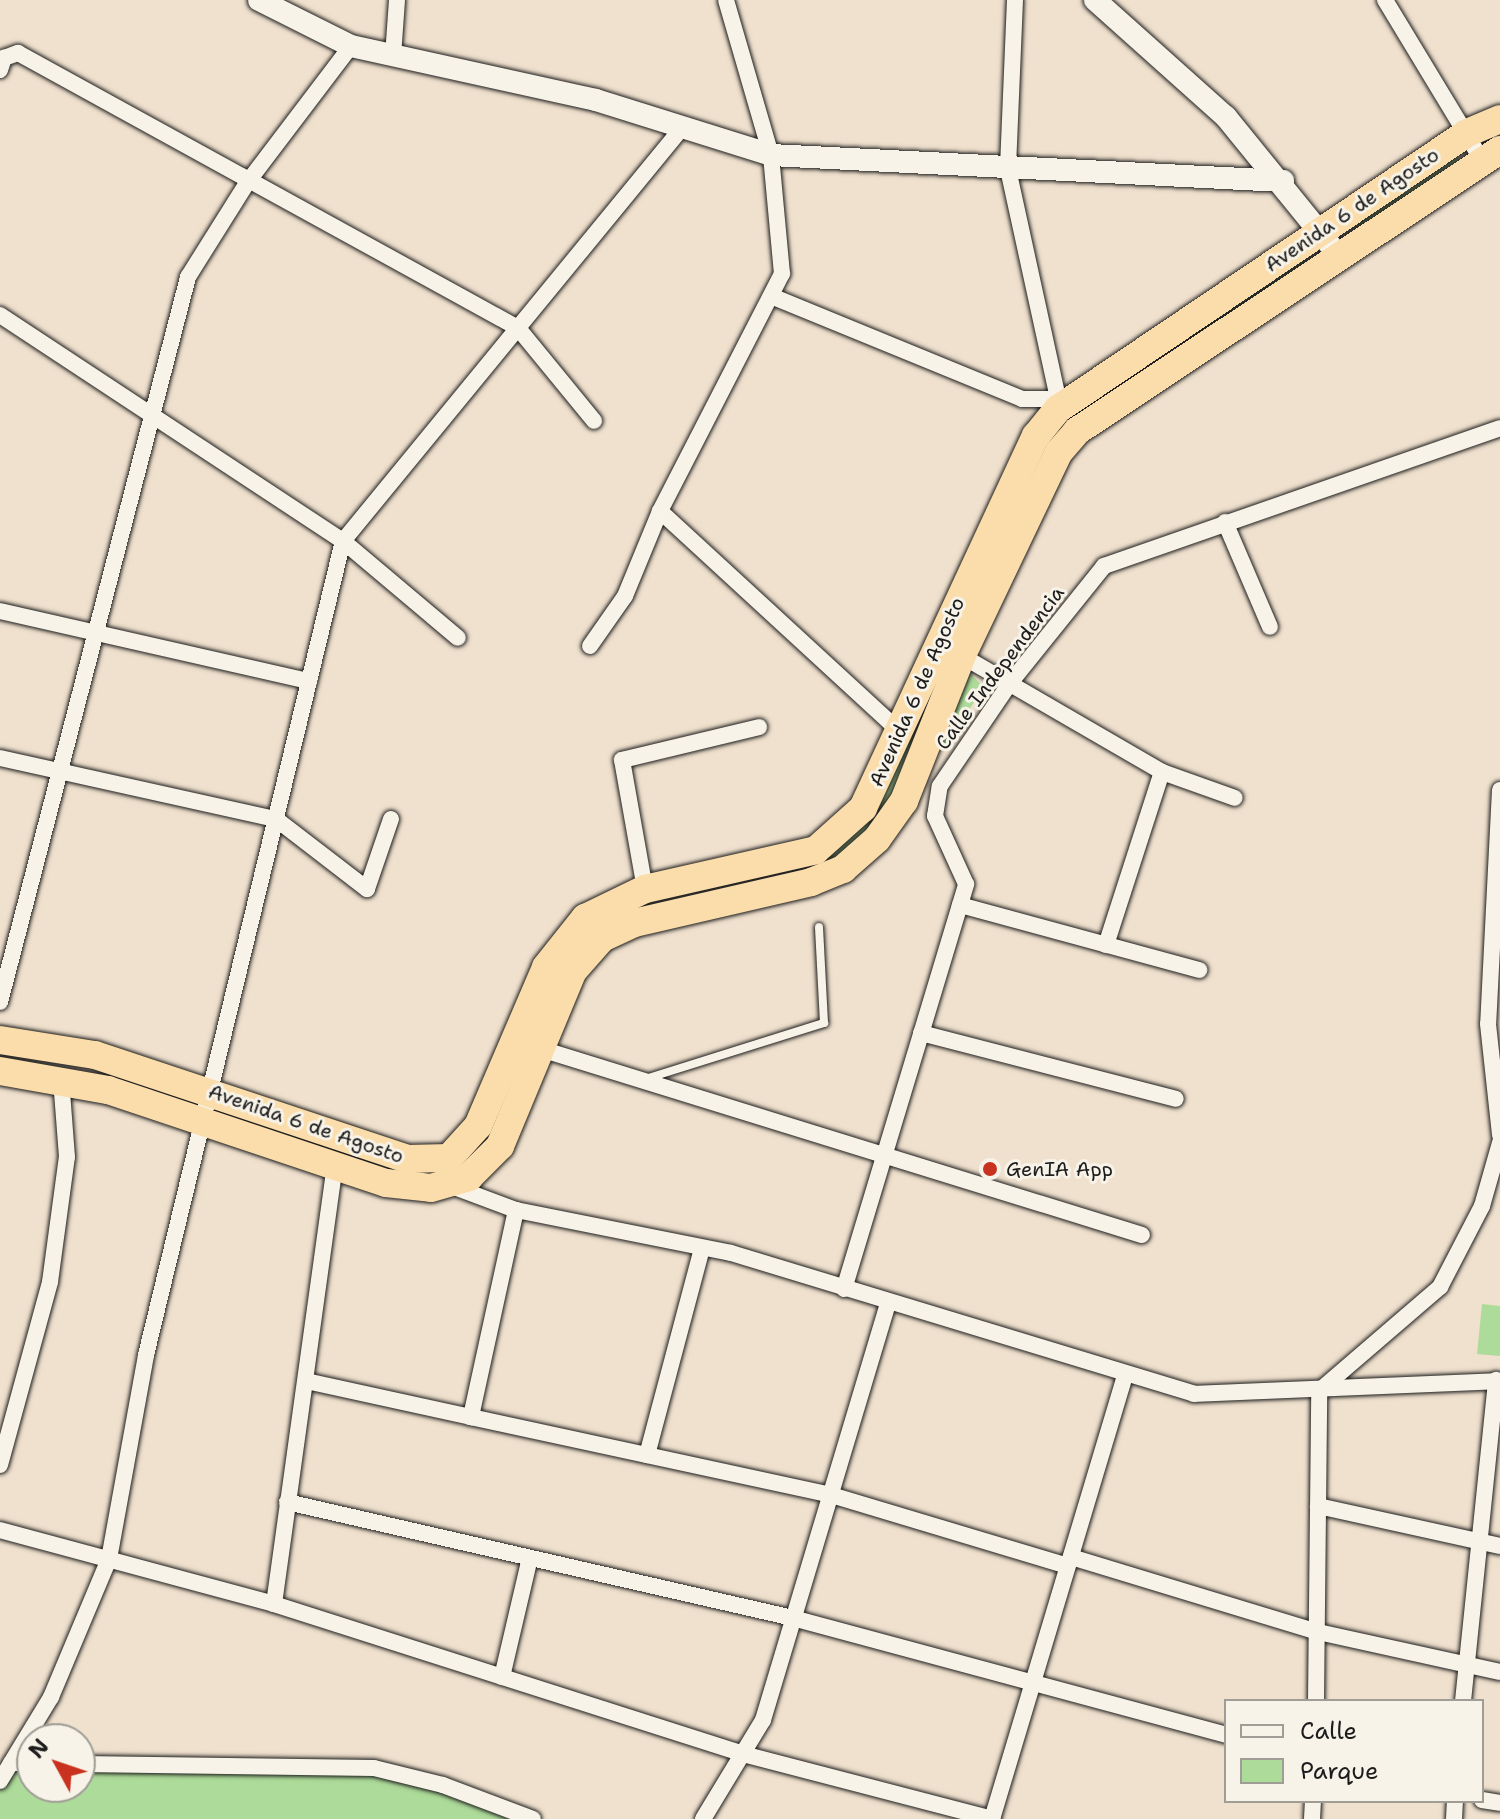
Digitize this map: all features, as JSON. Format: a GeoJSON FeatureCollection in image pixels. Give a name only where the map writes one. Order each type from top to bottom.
{"type":"FeatureCollection","features":[{"type":"Feature","properties":{"kind":"highway","name":"Avenida 6 de Agosto"},"geometry":{"type":"LineString","coordinates":[[594,928],[634,923],[804,885],[843,869],[877,839],[904,801],[950,650],[1036,436],[1056,404],[1465,134],[1500,119]]}},
{"type":"Feature","properties":{"kind":"highway","name":"Avenida 6 de Agosto"},"geometry":{"type":"LineString","coordinates":[[0,1040],[95,1055],[403,1157],[430,1162],[456,1152],[478,1126],[546,967],[645,889],[797,857],[843,831],[863,808],[900,732],[950,650],[1059,452],[1077,431],[1491,155]]}},
{"type":"Feature","properties":{"kind":"highway"},"geometry":{"type":"LineString","coordinates":[[797,857],[804,885]]}},
{"type":"Feature","properties":{"kind":"highway","name":"Avenida 6 de Agosto"},"geometry":{"type":"LineString","coordinates":[[0,1071],[61,1079],[205,1121],[394,1185],[449,1185],[500,1146],[594,928]]}},
{"type":"Feature","properties":{"kind":"highway"},"geometry":{"type":"LineString","coordinates":[[449,1185],[456,1152]]}},
{"type":"Feature","properties":{"kind":"highway"},"geometry":{"type":"LineString","coordinates":[[394,1185],[403,1157]]}},
{"type":"Feature","properties":{"kind":"street"},"geometry":{"type":"LineString","coordinates":[[259,0],[351,46],[596,100],[771,155],[1283,181]]}},
{"type":"Feature","properties":{"kind":"street"},"geometry":{"type":"LineString","coordinates":[[393,56],[397,0]]}},
{"type":"Feature","properties":{"kind":"street"},"geometry":{"type":"LineString","coordinates":[[590,646],[625,596],[660,511],[776,298],[782,274],[771,155],[726,0]]}},
{"type":"Feature","properties":{"kind":"street"},"geometry":{"type":"LineString","coordinates":[[1015,0],[1008,169],[1056,404],[1077,431]]}},
{"type":"Feature","properties":{"kind":"street"},"geometry":{"type":"LineString","coordinates":[[1385,0],[1465,134],[1491,155]]}},
{"type":"Feature","properties":{"kind":"street"},"geometry":{"type":"LineString","coordinates":[[1106,3],[1226,117],[1283,181],[1338,255]]}},
{"type":"Feature","properties":{"kind":"street"},"geometry":{"type":"LineString","coordinates":[[0,1002],[188,277],[247,183],[351,46]]}},
{"type":"Feature","properties":{"kind":"street"},"geometry":{"type":"LineString","coordinates":[[0,70],[18,53],[247,183],[518,328],[594,421]]}},
{"type":"Feature","properties":{"kind":"street"},"geometry":{"type":"LineString","coordinates":[[0,1781],[51,1697],[109,1559],[146,1355],[343,541],[681,129]]}},
{"type":"Feature","properties":{"kind":"street"},"geometry":{"type":"LineString","coordinates":[[776,298],[1022,399],[1056,404]]}},
{"type":"Feature","properties":{"kind":"street"},"geometry":{"type":"LineString","coordinates":[[0,315],[343,541],[458,638]]}},
{"type":"Feature","properties":{"kind":"street","name":"Calle Independencia"},"geometry":{"type":"LineString","coordinates":[[844,1289],[960,905],[966,872],[935,816],[936,799],[952,762],[1010,683],[1104,566],[1500,428]]}},
{"type":"Feature","properties":{"kind":"street"},"geometry":{"type":"LineString","coordinates":[[660,511],[900,732]]}},
{"type":"Feature","properties":{"kind":"street"},"geometry":{"type":"LineString","coordinates":[[1225,522],[1270,627]]}},
{"type":"Feature","properties":{"kind":"street"},"geometry":{"type":"LineString","coordinates":[[0,611],[309,681]]}},
{"type":"Feature","properties":{"kind":"street"},"geometry":{"type":"LineString","coordinates":[[950,650],[1162,772],[1235,798]]}},
{"type":"Feature","properties":{"kind":"street"},"geometry":{"type":"LineString","coordinates":[[645,889],[622,760],[759,727]]}},
{"type":"Feature","properties":{"kind":"street"},"geometry":{"type":"LineString","coordinates":[[0,758],[276,819],[367,889],[391,819]]}},
{"type":"Feature","properties":{"kind":"street"},"geometry":{"type":"LineString","coordinates":[[1106,945],[1162,772]]}},
{"type":"Feature","properties":{"kind":"street"},"geometry":{"type":"LineString","coordinates":[[1500,790],[1488,1024],[1500,1135]]}},
{"type":"Feature","properties":{"kind":"street"},"geometry":{"type":"LineString","coordinates":[[960,905],[1199,970]]}},
{"type":"Feature","properties":{"kind":"street"},"geometry":{"type":"LineString","coordinates":[[921,1033],[1176,1099]]}},
{"type":"Feature","properties":{"kind":"street"},"geometry":{"type":"LineString","coordinates":[[541,1049],[883,1158],[1142,1235]]}},
{"type":"Feature","properties":{"kind":"street"},"geometry":{"type":"LineString","coordinates":[[0,1465],[50,1282],[67,1157],[61,1079]]}},
{"type":"Feature","properties":{"kind":"street"},"geometry":{"type":"LineString","coordinates":[[1316,1699],[1319,1391],[1440,1287],[1471,1231],[1500,1143]]}},
{"type":"Feature","properties":{"kind":"street"},"geometry":{"type":"LineString","coordinates":[[274,1604],[335,1166]]}},
{"type":"Feature","properties":{"kind":"street"},"geometry":{"type":"LineString","coordinates":[[449,1185],[516,1210],[702,1248],[1125,1377],[1194,1394],[1319,1391],[1498,1380],[1463,1699]]}},
{"type":"Feature","properties":{"kind":"street"},"geometry":{"type":"LineString","coordinates":[[471,1417],[516,1210]]}},
{"type":"Feature","properties":{"kind":"street"},"geometry":{"type":"LineString","coordinates":[[647,1455],[702,1248]]}},
{"type":"Feature","properties":{"kind":"street"},"geometry":{"type":"LineString","coordinates":[[703,1819],[763,1720],[888,1303]]}},
{"type":"Feature","properties":{"kind":"street"},"geometry":{"type":"LineString","coordinates":[[0,1530],[274,1604],[743,1754],[992,1819],[1125,1377]]}},
{"type":"Feature","properties":{"kind":"street"},"geometry":{"type":"LineString","coordinates":[[306,1381],[831,1495],[1318,1632],[1500,1672]]}},
{"type":"Feature","properties":{"kind":"street"},"geometry":{"type":"LineString","coordinates":[[287,1502],[793,1618],[1034,1680],[1224,1734]]}},
{"type":"Feature","properties":{"kind":"street"},"geometry":{"type":"LineString","coordinates":[[1318,1506],[1500,1546]]}},
{"type":"Feature","properties":{"kind":"street"},"geometry":{"type":"LineString","coordinates":[[502,1677],[530,1558]]}},
{"type":"Feature","properties":{"kind":"street"},"geometry":{"type":"LineString","coordinates":[[11,1763],[16,1763]]}},
{"type":"Feature","properties":{"kind":"street"},"geometry":{"type":"LineString","coordinates":[[96,1764],[374,1768],[533,1819]]}},
{"type":"Feature","properties":{"kind":"lane"},"geometry":{"type":"LineString","coordinates":[[641,1081],[824,1023],[819,927]]}},
{"type":"Feature","properties":{"kind":"green space"},"geometry":{"type":"Polygon","coordinates":[[[1455,154],[1461,163],[1357,234],[1351,224],[1455,154]]]}},
{"type":"Feature","properties":{"kind":"green space"},"geometry":{"type":"Polygon","coordinates":[[[1301,256],[1307,265],[1097,407],[1090,398],[1301,256]]]}},
{"type":"Feature","properties":{"kind":"green space"},"geometry":{"type":"Polygon","coordinates":[[[971,674],[984,688],[938,755],[964,678],[971,674]]]}},
{"type":"Feature","properties":{"kind":"green space"},"geometry":{"type":"Polygon","coordinates":[[[934,677],[942,680],[894,799],[859,845],[818,871],[815,862],[934,677]]]}},
{"type":"Feature","properties":{"kind":"green space"},"geometry":{"type":"Polygon","coordinates":[[[1482,1304],[1500,1306],[1500,1356],[1477,1354],[1482,1304]]]}},
{"type":"Feature","properties":{"kind":"green space"},"geometry":{"type":"Polygon","coordinates":[[[11,1763],[16,1763],[16,1803],[96,1803],[96,1764],[374,1768],[533,1819],[0,1819],[0,1781],[11,1763]]]}},
{"type":"Feature","properties":{"kind":"place","name":"GenIA App"},"geometry":{"type":"Point","coordinates":[990,1169]}}]}
